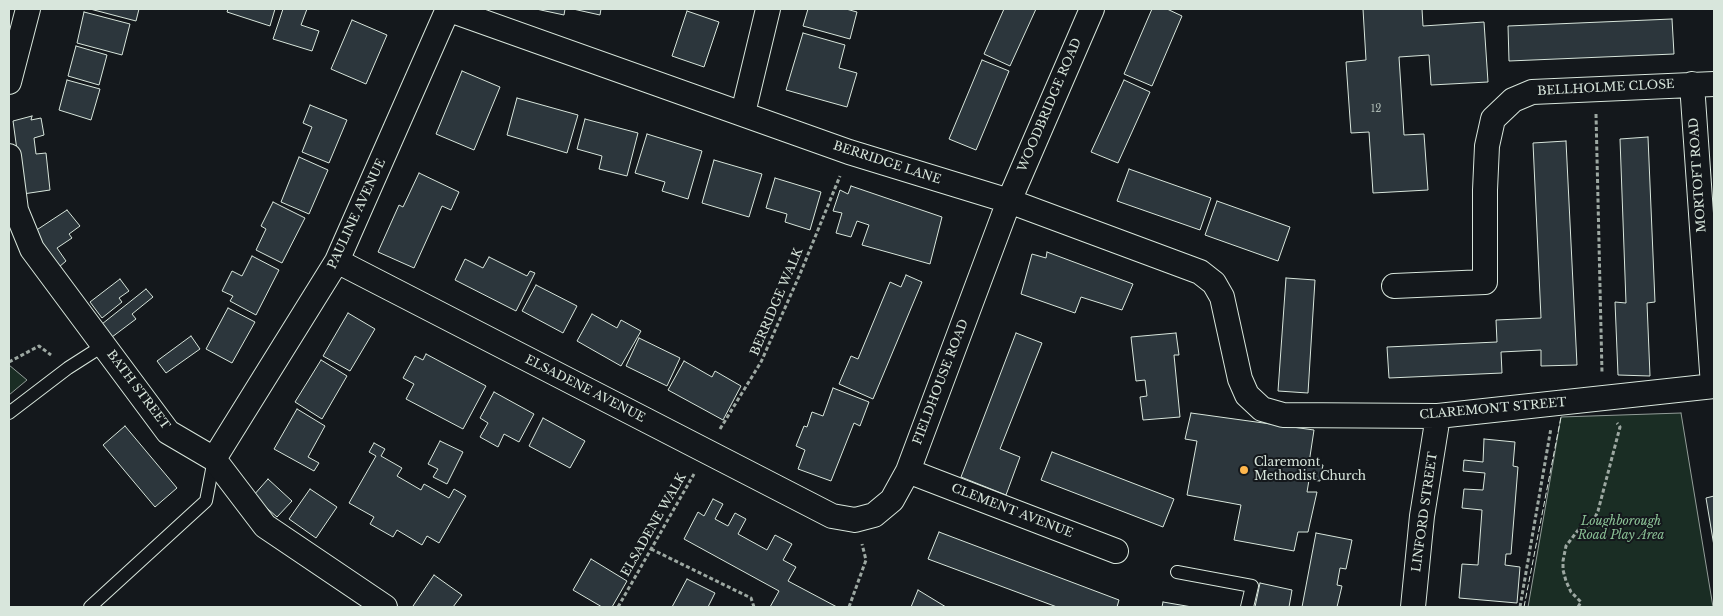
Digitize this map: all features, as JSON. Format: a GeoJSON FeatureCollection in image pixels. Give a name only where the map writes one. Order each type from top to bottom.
{"type":"FeatureCollection","features":[{"type":"Feature","properties":{"kind":"street"},"geometry":{"type":"LineString","coordinates":[[9,82],[28,9]]}},
{"type":"Feature","properties":{"kind":"street","name":"BERRIDGE LANE"},"geometry":{"type":"LineString","coordinates":[[447,9],[849,152],[1009,201],[1200,272],[1214,283],[1222,297],[1240,379],[1247,395]]}},
{"type":"Feature","properties":{"kind":"street","name":"PAULINE AVENUE"},"geometry":{"type":"LineString","coordinates":[[214,459],[337,262],[447,9]]}},
{"type":"Feature","properties":{"kind":"street"},"geometry":{"type":"LineString","coordinates":[[743,113],[768,9]]}},
{"type":"Feature","properties":{"kind":"street","name":"WOODBRIDGE ROAD"},"geometry":{"type":"LineString","coordinates":[[1009,201],[1092,9]]}},
{"type":"Feature","properties":{"kind":"street","name":"BELLHOLME CLOSE"},"geometry":{"type":"LineString","coordinates":[[1394,286],[1485,282],[1487,146],[1492,119],[1513,100],[1532,92],[1703,84]]}},
{"type":"Feature","properties":{"kind":"street","name":"MORTOFT ROAD"},"geometry":{"type":"LineString","coordinates":[[1703,84],[1714,386]]}},
{"type":"Feature","properties":{"kind":"street","name":"BATH STREET"},"geometry":{"type":"LineString","coordinates":[[9,156],[16,210],[32,249],[168,432],[214,459],[265,526],[385,607]]}},
{"type":"Feature","properties":{"kind":"street","name":"FIELDHOUSE ROAD"},"geometry":{"type":"LineString","coordinates":[[844,518],[874,515],[892,500],[908,471],[1009,201]]}},
{"type":"Feature","properties":{"kind":"street","name":"ELSADENE AVENUE"},"geometry":{"type":"LineString","coordinates":[[337,262],[706,452],[844,518]]}},
{"type":"Feature","properties":{"kind":"street","name":"CLAREMONT STREET"},"geometry":{"type":"LineString","coordinates":[[1247,395],[1262,409],[1282,415],[1438,416],[1714,386]]}},
{"type":"Feature","properties":{"kind":"street","name":"LINFORD STREET"},"geometry":{"type":"LineString","coordinates":[[1413,607],[1422,516],[1438,416]]}},
{"type":"Feature","properties":{"kind":"street","name":"CLEMENT AVENUE"},"geometry":{"type":"LineString","coordinates":[[908,471],[1116,551]]}},
{"type":"Feature","properties":{"kind":"lane"},"geometry":{"type":"LineString","coordinates":[[9,413],[68,368],[104,345]]}},
{"type":"Feature","properties":{"kind":"lane"},"geometry":{"type":"LineString","coordinates":[[90,607],[206,501],[214,459]]}},
{"type":"Feature","properties":{"kind":"lane"},"geometry":{"type":"LineString","coordinates":[[1177,572],[1252,586],[1247,607]]}},
{"type":"Feature","properties":{"kind":"path"},"geometry":{"type":"LineString","coordinates":[[1578,607],[1581,602],[1571,592],[1566,580],[1563,561],[1566,546],[1579,530],[1592,524],[1598,511],[1620,427],[1603,398],[1596,89]]}},
{"type":"Feature","properties":{"kind":"path","name":"BERRIDGE WALK"},"geometry":{"type":"LineString","coordinates":[[706,452],[761,362],[800,274],[849,152]]}},
{"type":"Feature","properties":{"kind":"path"},"geometry":{"type":"LineString","coordinates":[[9,362],[39,346],[68,368]]}},
{"type":"Feature","properties":{"kind":"path"},"geometry":{"type":"LineString","coordinates":[[1520,607],[1555,403]]}},
{"type":"Feature","properties":{"kind":"path","name":"ELSADENE WALK"},"geometry":{"type":"LineString","coordinates":[[618,607],[706,452]]}},
{"type":"Feature","properties":{"kind":"path"},"geometry":{"type":"LineString","coordinates":[[844,518],[866,560],[849,607]]}},
{"type":"Feature","properties":{"kind":"path"},"geometry":{"type":"LineString","coordinates":[[651,549],[751,598],[754,607]]}},
{"type":"Feature","properties":{"kind":"green space"},"geometry":{"type":"Polygon","coordinates":[[[9,365],[27,380],[9,395],[9,365]]]}},
{"type":"Feature","properties":{"kind":"green space","name":"Loughborough Road Play Area"},"geometry":{"type":"Polygon","coordinates":[[[1681,413],[1713,607],[1528,607],[1561,417],[1681,413]]]}},
{"type":"Feature","properties":{"kind":"building"},"geometry":{"type":"Polygon","coordinates":[[[90,9],[139,9],[136,21],[90,9]]]}},
{"type":"Feature","properties":{"kind":"building"},"geometry":{"type":"Polygon","coordinates":[[[228,9],[275,9],[270,26],[227,12],[228,9]]]}},
{"type":"Feature","properties":{"kind":"building"},"geometry":{"type":"Polygon","coordinates":[[[283,9],[307,9],[301,25],[319,31],[312,51],[273,39],[283,9]]]}},
{"type":"Feature","properties":{"kind":"building"},"geometry":{"type":"Polygon","coordinates":[[[536,9],[565,9],[564,15],[536,9]]]}},
{"type":"Feature","properties":{"kind":"building"},"geometry":{"type":"Polygon","coordinates":[[[573,9],[601,9],[600,15],[573,9]]]}},
{"type":"Feature","properties":{"kind":"building"},"geometry":{"type":"Polygon","coordinates":[[[808,9],[846,9],[857,12],[850,39],[803,26],[808,9]]]}},
{"type":"Feature","properties":{"kind":"building"},"geometry":{"type":"Polygon","coordinates":[[[1004,9],[1036,9],[1010,66],[984,54],[1004,9]]]}},
{"type":"Feature","properties":{"kind":"building"},"geometry":{"type":"Polygon","coordinates":[[[1152,9],[1167,9],[1182,16],[1152,86],[1124,74],[1152,9]]]}},
{"type":"Feature","properties":{"kind":"building"},"geometry":{"type":"Polygon","coordinates":[[[1363,9],[1422,9],[1423,26],[1484,22],[1488,82],[1431,85],[1429,55],[1399,57],[1404,135],[1424,134],[1428,190],[1373,193],[1369,132],[1351,133],[1346,62],[1366,60],[1363,9]]]}},
{"type":"Feature","properties":{"kind":"building"},"geometry":{"type":"Polygon","coordinates":[[[687,11],[719,22],[704,67],[672,56],[687,11]]]}},
{"type":"Feature","properties":{"kind":"building"},"geometry":{"type":"Polygon","coordinates":[[[84,12],[130,24],[122,55],[77,43],[84,12]]]}},
{"type":"Feature","properties":{"kind":"building"},"geometry":{"type":"Polygon","coordinates":[[[1672,19],[1674,54],[1509,61],[1508,26],[1672,19]]]}},
{"type":"Feature","properties":{"kind":"building"},"geometry":{"type":"Polygon","coordinates":[[[352,20],[387,35],[366,84],[331,69],[352,20]]]}},
{"type":"Feature","properties":{"kind":"building"},"geometry":{"type":"Polygon","coordinates":[[[803,33],[845,45],[839,68],[857,73],[847,107],[786,90],[803,33]]]}},
{"type":"Feature","properties":{"kind":"building"},"geometry":{"type":"Polygon","coordinates":[[[76,46],[107,55],[99,85],[68,76],[76,46]]]}},
{"type":"Feature","properties":{"kind":"building"},"geometry":{"type":"Polygon","coordinates":[[[982,60],[1009,71],[976,150],[949,139],[982,60]]]}},
{"type":"Feature","properties":{"kind":"building"},"geometry":{"type":"Polygon","coordinates":[[[462,71],[500,87],[474,150],[436,134],[462,71]]]}},
{"type":"Feature","properties":{"kind":"building"},"geometry":{"type":"Polygon","coordinates":[[[67,80],[100,89],[91,120],[59,110],[67,80]]]}},
{"type":"Feature","properties":{"kind":"building"},"geometry":{"type":"Polygon","coordinates":[[[1124,80],[1150,92],[1118,163],[1091,152],[1124,80]]]}},
{"type":"Feature","properties":{"kind":"building"},"geometry":{"type":"Polygon","coordinates":[[[517,98],[578,115],[567,153],[507,135],[517,98]]]}},
{"type":"Feature","properties":{"kind":"building"},"geometry":{"type":"Polygon","coordinates":[[[310,105],[347,120],[329,163],[302,152],[312,127],[303,123],[310,105]]]}},
{"type":"Feature","properties":{"kind":"building"},"geometry":{"type":"Polygon","coordinates":[[[32,116],[31,120],[41,118],[44,135],[34,138],[36,154],[46,153],[50,190],[23,194],[13,121],[32,116]]]}},
{"type":"Feature","properties":{"kind":"building"},"geometry":{"type":"Polygon","coordinates":[[[585,119],[638,133],[627,176],[599,169],[602,156],[577,149],[585,119]]]}},
{"type":"Feature","properties":{"kind":"building"},"geometry":{"type":"Polygon","coordinates":[[[647,134],[702,151],[688,199],[662,191],[665,182],[635,173],[647,134]]]}},
{"type":"Feature","properties":{"kind":"building"},"geometry":{"type":"Polygon","coordinates":[[[1648,137],[1655,302],[1647,303],[1650,376],[1618,375],[1615,302],[1626,303],[1620,139],[1648,137]]]}},
{"type":"Feature","properties":{"kind":"building"},"geometry":{"type":"Polygon","coordinates":[[[1566,141],[1577,365],[1541,366],[1541,350],[1501,352],[1502,373],[1389,378],[1387,347],[1497,342],[1496,320],[1541,318],[1533,143],[1566,141]]]}},
{"type":"Feature","properties":{"kind":"building"},"geometry":{"type":"Polygon","coordinates":[[[299,157],[328,170],[309,214],[281,202],[299,157]]]}},
{"type":"Feature","properties":{"kind":"building"},"geometry":{"type":"Polygon","coordinates":[[[714,160],[762,174],[749,217],[702,203],[714,160]]]}},
{"type":"Feature","properties":{"kind":"building"},"geometry":{"type":"Polygon","coordinates":[[[1129,169],[1211,198],[1200,230],[1117,201],[1129,169]]]}},
{"type":"Feature","properties":{"kind":"building"},"geometry":{"type":"Polygon","coordinates":[[[419,173],[459,192],[451,210],[442,206],[414,268],[378,252],[399,205],[403,207],[419,173]]]}},
{"type":"Feature","properties":{"kind":"building"},"geometry":{"type":"Polygon","coordinates":[[[775,178],[821,192],[810,230],[785,222],[787,214],[766,208],[775,178]]]}},
{"type":"Feature","properties":{"kind":"building"},"geometry":{"type":"Polygon","coordinates":[[[851,186],[942,217],[930,264],[862,245],[869,225],[857,221],[851,237],[836,233],[842,213],[833,211],[840,190],[848,194],[851,186]]]}},
{"type":"Feature","properties":{"kind":"building"},"geometry":{"type":"Polygon","coordinates":[[[1217,201],[1290,227],[1278,261],[1205,235],[1217,201]]]}},
{"type":"Feature","properties":{"kind":"building"},"geometry":{"type":"Polygon","coordinates":[[[273,202],[305,218],[282,263],[256,250],[266,229],[261,226],[273,202]]]}},
{"type":"Feature","properties":{"kind":"building"},"geometry":{"type":"Polygon","coordinates":[[[67,210],[80,226],[69,234],[72,238],[57,248],[66,261],[59,267],[32,233],[67,210]]]}},
{"type":"Feature","properties":{"kind":"building"},"geometry":{"type":"Polygon","coordinates":[[[1047,252],[1133,284],[1122,310],[1081,297],[1075,313],[1021,294],[1032,254],[1046,258],[1047,252]]]}},
{"type":"Feature","properties":{"kind":"building"},"geometry":{"type":"Polygon","coordinates":[[[252,256],[279,270],[256,315],[230,301],[233,296],[222,291],[232,271],[242,276],[252,256]]]}},
{"type":"Feature","properties":{"kind":"building"},"geometry":{"type":"Polygon","coordinates":[[[489,257],[527,276],[530,271],[535,273],[516,311],[455,280],[465,259],[483,268],[489,257]]]}},
{"type":"Feature","properties":{"kind":"building"},"geometry":{"type":"Polygon","coordinates":[[[906,275],[922,282],[873,399],[839,384],[851,356],[858,359],[890,282],[901,287],[906,275]]]}},
{"type":"Feature","properties":{"kind":"building"},"geometry":{"type":"Polygon","coordinates":[[[1286,278],[1315,280],[1308,393],[1278,391],[1286,278]]]}},
{"type":"Feature","properties":{"kind":"building"},"geometry":{"type":"Polygon","coordinates":[[[120,279],[129,291],[119,298],[122,302],[102,318],[90,302],[120,279]]]}},
{"type":"Feature","properties":{"kind":"building"},"geometry":{"type":"Polygon","coordinates":[[[536,285],[577,306],[563,333],[522,311],[536,285]]]}},
{"type":"Feature","properties":{"kind":"building"},"geometry":{"type":"Polygon","coordinates":[[[146,289],[153,297],[132,314],[136,319],[112,337],[102,324],[146,289]]]}},
{"type":"Feature","properties":{"kind":"building"},"geometry":{"type":"Polygon","coordinates":[[[228,308],[255,322],[232,363],[206,349],[228,308]]]}},
{"type":"Feature","properties":{"kind":"building"},"geometry":{"type":"Polygon","coordinates":[[[348,313],[375,329],[350,371],[323,356],[348,313]]]}},
{"type":"Feature","properties":{"kind":"building"},"geometry":{"type":"Polygon","coordinates":[[[592,314],[617,328],[621,320],[641,331],[621,366],[577,341],[592,314]]]}},
{"type":"Feature","properties":{"kind":"building"},"geometry":{"type":"Polygon","coordinates":[[[1016,333],[1042,343],[1000,449],[1020,457],[1006,495],[961,477],[1016,333]]]}},
{"type":"Feature","properties":{"kind":"building"},"geometry":{"type":"Polygon","coordinates":[[[1176,333],[1179,355],[1174,355],[1180,417],[1143,420],[1140,397],[1147,396],[1145,380],[1136,381],[1131,337],[1176,333]]]}},
{"type":"Feature","properties":{"kind":"building"},"geometry":{"type":"Polygon","coordinates":[[[191,336],[200,349],[166,373],[157,361],[191,336]]]}},
{"type":"Feature","properties":{"kind":"building"},"geometry":{"type":"Polygon","coordinates":[[[639,338],[680,358],[667,386],[626,366],[639,338]]]}},
{"type":"Feature","properties":{"kind":"building"},"geometry":{"type":"Polygon","coordinates":[[[426,354],[486,386],[463,429],[406,399],[414,384],[403,378],[415,356],[423,360],[426,354]]]}},
{"type":"Feature","properties":{"kind":"building"},"geometry":{"type":"Polygon","coordinates":[[[321,360],[347,376],[322,419],[295,402],[321,360]]]}},
{"type":"Feature","properties":{"kind":"building"},"geometry":{"type":"Polygon","coordinates":[[[684,361],[712,377],[715,371],[741,386],[723,420],[668,390],[684,361]]]}},
{"type":"Feature","properties":{"kind":"building"},"geometry":{"type":"Polygon","coordinates":[[[833,388],[869,402],[860,426],[854,423],[831,481],[798,469],[805,450],[796,446],[804,426],[807,427],[812,412],[823,416],[833,388]]]}},
{"type":"Feature","properties":{"kind":"building"},"geometry":{"type":"Polygon","coordinates":[[[494,392],[534,414],[519,442],[504,434],[498,447],[480,437],[488,423],[480,418],[494,392]]]}},
{"type":"Feature","properties":{"kind":"building"},"geometry":{"type":"Polygon","coordinates":[[[297,409],[325,426],[308,457],[319,463],[314,471],[274,449],[297,409]]]}},
{"type":"Feature","properties":{"kind":"building"},"geometry":{"type":"Polygon","coordinates":[[[1191,413],[1314,430],[1309,463],[1323,465],[1320,481],[1309,480],[1307,492],[1317,492],[1308,532],[1298,532],[1294,551],[1234,540],[1241,505],[1187,495],[1197,441],[1185,439],[1191,413]]]}},
{"type":"Feature","properties":{"kind":"building"},"geometry":{"type":"Polygon","coordinates":[[[543,418],[585,441],[570,468],[529,446],[543,418]]]}},
{"type":"Feature","properties":{"kind":"building"},"geometry":{"type":"Polygon","coordinates":[[[125,426],[177,488],[155,507],[103,445],[125,426]]]}},
{"type":"Feature","properties":{"kind":"building"},"geometry":{"type":"Polygon","coordinates":[[[1484,439],[1515,442],[1513,466],[1518,467],[1511,554],[1506,554],[1505,565],[1520,567],[1517,603],[1459,598],[1462,564],[1478,565],[1482,510],[1462,508],[1464,489],[1483,490],[1485,473],[1463,471],[1464,460],[1483,462],[1484,439]]]}},
{"type":"Feature","properties":{"kind":"building"},"geometry":{"type":"Polygon","coordinates":[[[440,441],[463,452],[447,484],[433,477],[438,469],[428,464],[440,441]]]}},
{"type":"Feature","properties":{"kind":"building"},"geometry":{"type":"Polygon","coordinates":[[[374,443],[385,449],[381,456],[402,468],[397,476],[421,490],[424,484],[449,498],[454,489],[466,496],[439,543],[427,536],[422,545],[397,530],[393,537],[370,524],[374,517],[349,503],[376,456],[369,452],[374,443]]]}},
{"type":"Feature","properties":{"kind":"building"},"geometry":{"type":"Polygon","coordinates":[[[1052,452],[1174,499],[1163,527],[1041,480],[1052,452]]]}},
{"type":"Feature","properties":{"kind":"building"},"geometry":{"type":"Polygon","coordinates":[[[268,479],[292,501],[277,517],[253,496],[268,479]]]}},
{"type":"Feature","properties":{"kind":"building"},"geometry":{"type":"Polygon","coordinates":[[[310,489],[337,507],[316,538],[289,519],[310,489]]]}},
{"type":"Feature","properties":{"kind":"building"},"geometry":{"type":"Polygon","coordinates":[[[1714,496],[1714,546],[1706,498],[1714,496]]]}},
{"type":"Feature","properties":{"kind":"building"},"geometry":{"type":"Polygon","coordinates":[[[713,499],[723,504],[715,519],[728,526],[735,513],[746,519],[738,534],[767,550],[775,535],[792,544],[783,560],[796,567],[788,581],[837,607],[770,607],[779,591],[684,539],[698,512],[704,516],[713,499]]]}},
{"type":"Feature","properties":{"kind":"building"},"geometry":{"type":"Polygon","coordinates":[[[939,532],[1119,600],[1117,607],[1057,607],[928,559],[939,532]]]}},
{"type":"Feature","properties":{"kind":"building"},"geometry":{"type":"Polygon","coordinates":[[[1316,533],[1352,540],[1346,569],[1340,568],[1337,585],[1342,586],[1337,607],[1302,607],[1316,533]]]}},
{"type":"Feature","properties":{"kind":"building"},"geometry":{"type":"Polygon","coordinates":[[[591,559],[627,581],[612,607],[602,607],[573,590],[591,559]]]}},
{"type":"Feature","properties":{"kind":"building"},"geometry":{"type":"Polygon","coordinates":[[[434,575],[462,595],[453,607],[413,606],[434,575]]]}},
{"type":"Feature","properties":{"kind":"building"},"geometry":{"type":"Polygon","coordinates":[[[687,579],[715,593],[708,607],[672,607],[687,579]]]}},
{"type":"Feature","properties":{"kind":"building"},"geometry":{"type":"Polygon","coordinates":[[[1260,583],[1292,590],[1289,607],[1255,607],[1260,583]]]}},
{"type":"Feature","properties":{"kind":"building"},"geometry":{"type":"Polygon","coordinates":[[[918,590],[946,607],[911,607],[918,590]]]}},
{"type":"Feature","properties":{"kind":"building"},"geometry":{"type":"Polygon","coordinates":[[[1163,602],[1192,607],[1162,607],[1163,602]]]}},
{"type":"Feature","properties":{"kind":"fence"},"geometry":{"type":"LineString","coordinates":[[1524,607],[1561,417]]}},
{"type":"Feature","properties":{"kind":"place","name":"Claremont Methodist Church"},"geometry":{"type":"Point","coordinates":[1244,470]}}]}
